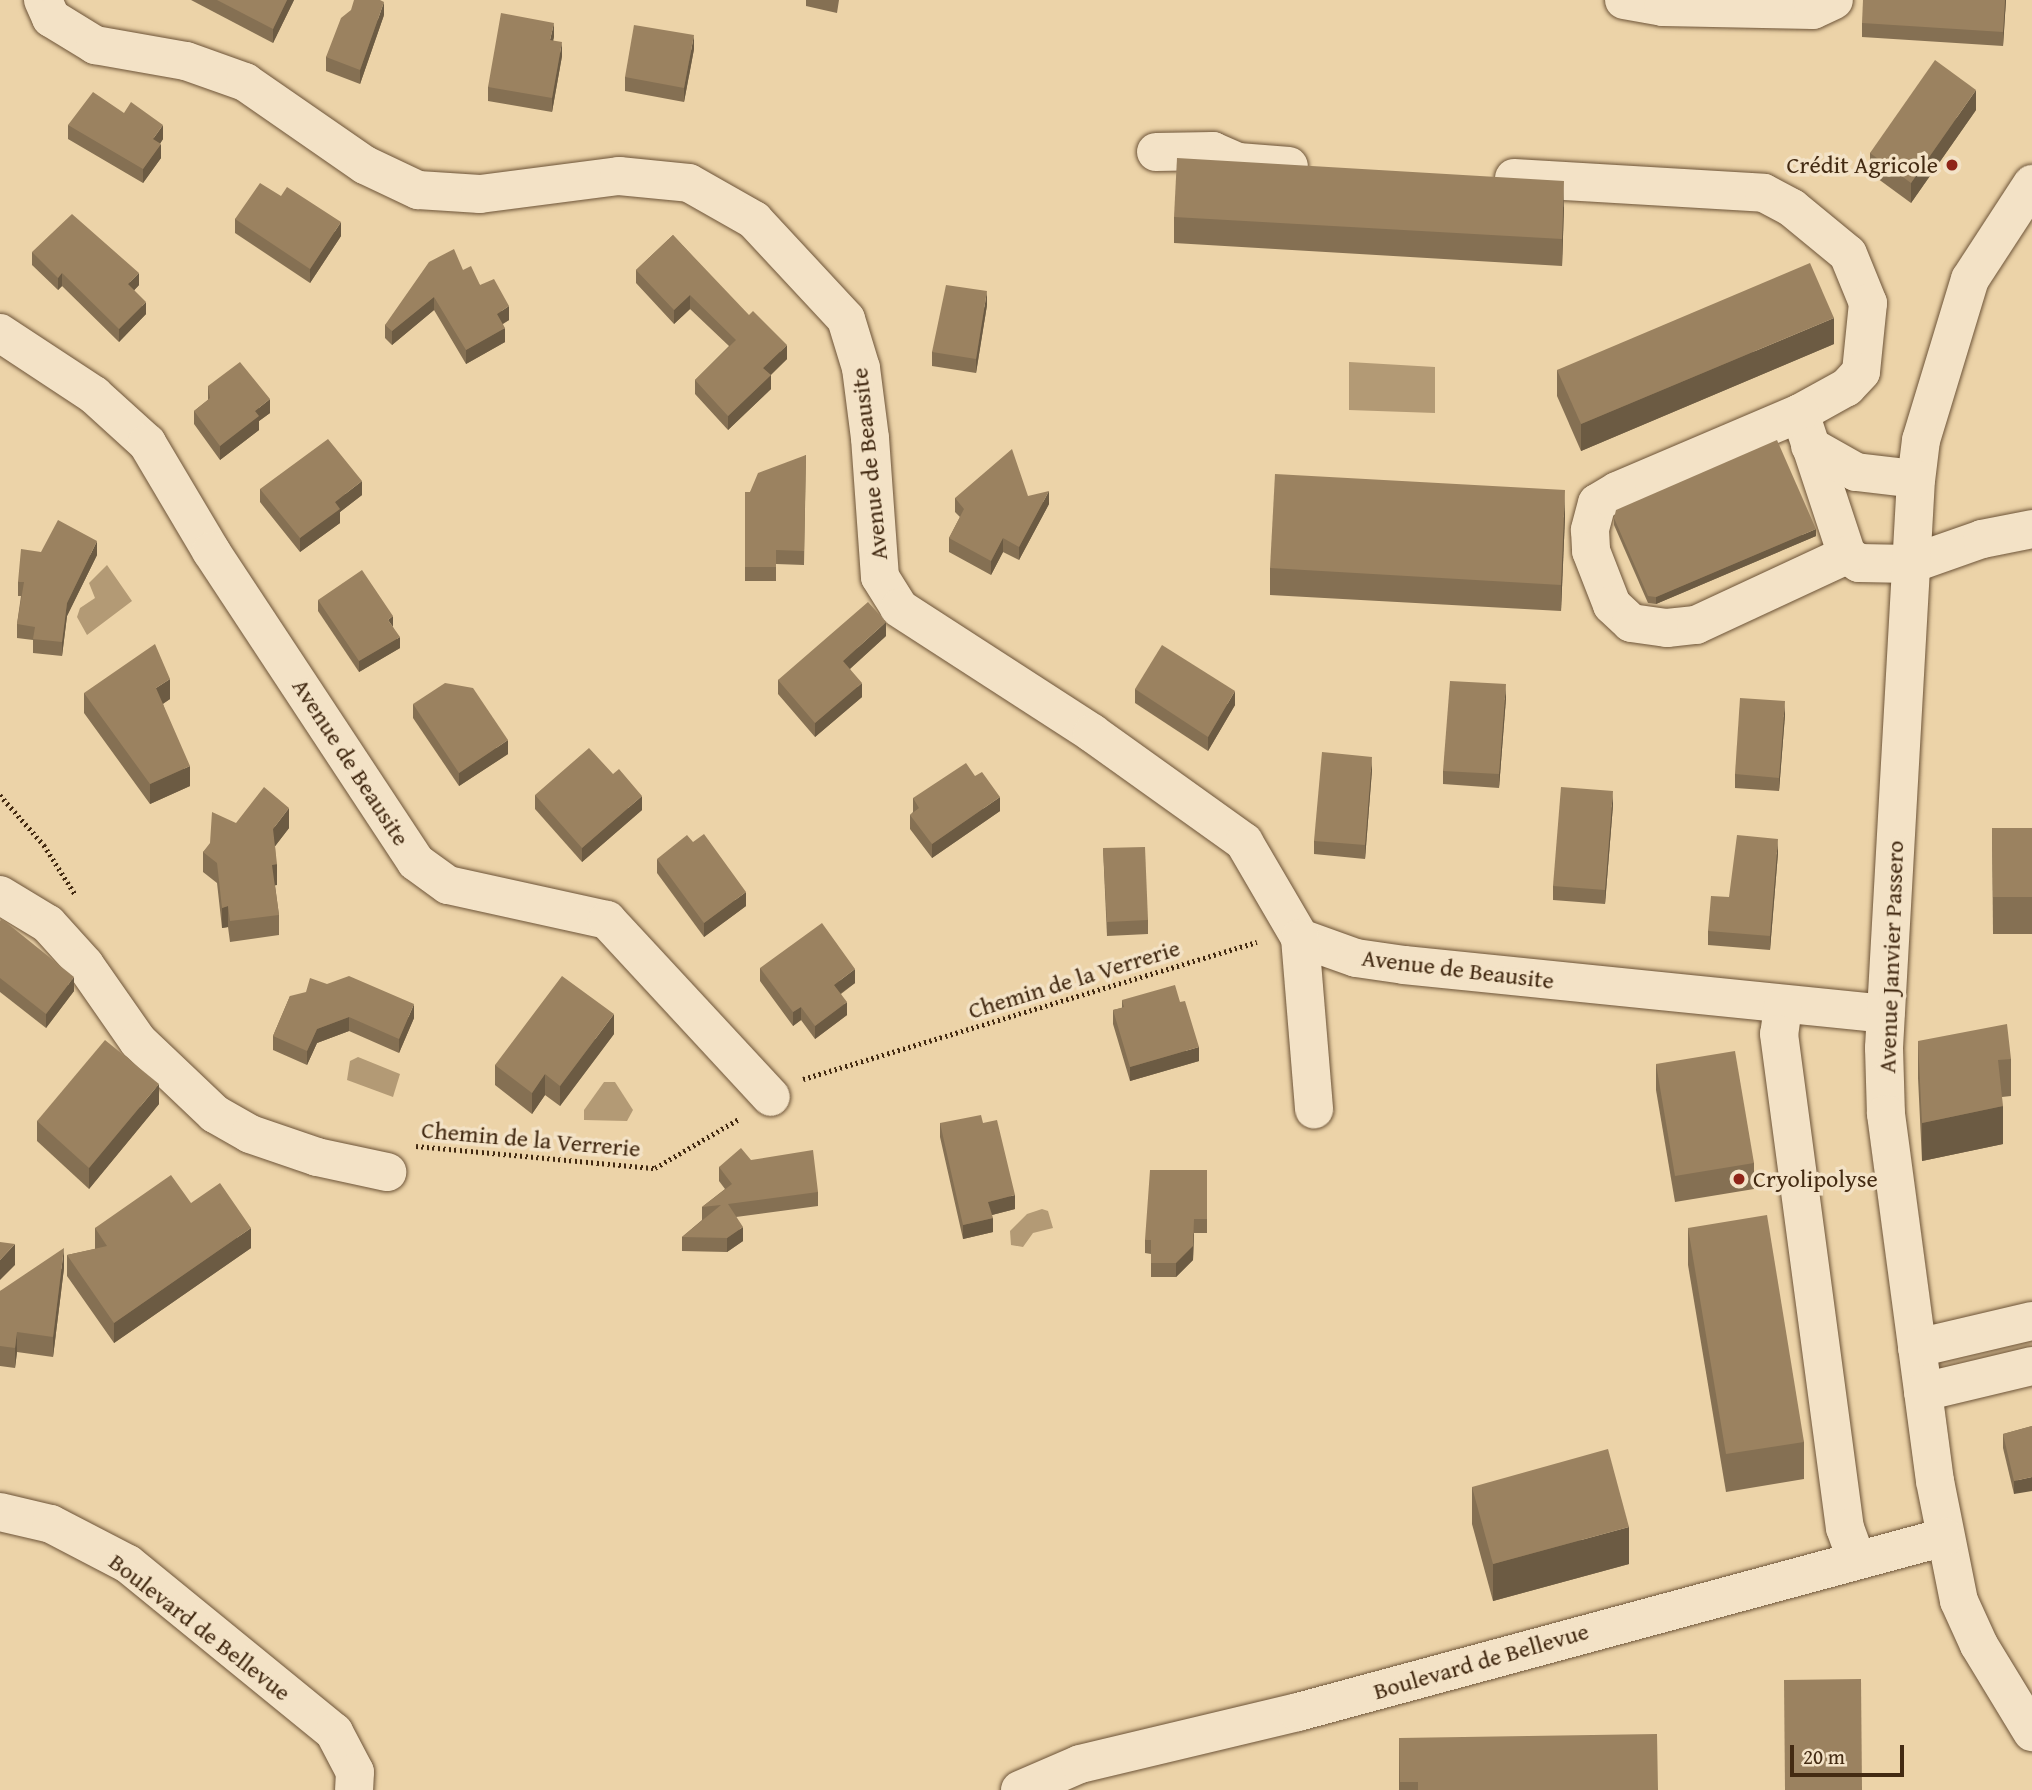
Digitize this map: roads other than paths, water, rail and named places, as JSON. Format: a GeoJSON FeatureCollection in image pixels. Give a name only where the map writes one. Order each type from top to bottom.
{"type":"FeatureCollection","features":[{"type":"Feature","properties":{"kind":"street","name":"Avenue de Beausite"},"geometry":{"type":"LineString","coordinates":[[43,0],[51,18],[95,45],[187,61],[245,82],[365,165],[418,190],[480,194],[619,176],[689,183],[754,220],[846,319],[861,368],[870,438],[880,577],[899,608],[1091,733],[1244,842],[1300,938],[1356,958],[1404,965],[1783,1007],[1886,1014]]}},
{"type":"Feature","properties":{"kind":"street"},"geometry":{"type":"LineString","coordinates":[[1624,0],[1663,7],[1813,10],[1834,0]]}},
{"type":"Feature","properties":{"kind":"street"},"geometry":{"type":"LineString","coordinates":[[1156,152],[1213,151],[1238,162],[1322,168]]}},
{"type":"Feature","properties":{"kind":"street"},"geometry":{"type":"LineString","coordinates":[[1474,176],[1764,193],[1792,208],[1848,254],[1868,303],[1861,372],[1847,387],[1805,429],[1617,491],[1597,503],[1590,530],[1591,551],[1612,605],[1631,623],[1667,628],[1696,625],[1847,555]]}},
{"type":"Feature","properties":{"kind":"street","name":"Avenue Janvier Passero"},"geometry":{"type":"LineString","coordinates":[[2032,184],[1970,279],[1922,440],[1916,479],[1886,1014],[1886,1114],[1945,1537],[1959,1601],[1979,1645],[2032,1732]]}},
{"type":"Feature","properties":{"kind":"street","name":"Avenue de Beausite"},"geometry":{"type":"LineString","coordinates":[[0,333],[94,395],[147,443],[211,551],[416,863],[448,885],[607,920],[771,1097]]}},
{"type":"Feature","properties":{"kind":"street"},"geometry":{"type":"LineString","coordinates":[[1805,429],[1857,472],[1916,479]]}},
{"type":"Feature","properties":{"kind":"street"},"geometry":{"type":"LineString","coordinates":[[1805,429],[1847,555],[1859,563],[1911,564],[1982,539],[2032,529]]}},
{"type":"Feature","properties":{"kind":"street"},"geometry":{"type":"LineString","coordinates":[[0,895],[48,924],[85,965],[138,1041],[215,1114],[250,1134],[317,1157],[396,1158]]}},
{"type":"Feature","properties":{"kind":"street"},"geometry":{"type":"LineString","coordinates":[[1300,938],[1314,1109]]}},
{"type":"Feature","properties":{"kind":"street"},"geometry":{"type":"LineString","coordinates":[[1783,1007],[1779,1034],[1843,1514],[1857,1558]]}},
{"type":"Feature","properties":{"kind":"street"},"geometry":{"type":"LineString","coordinates":[[1917,1348],[2032,1321]]}},
{"type":"Feature","properties":{"kind":"street"},"geometry":{"type":"LineString","coordinates":[[1923,1392],[2032,1366]]}},
{"type":"Feature","properties":{"kind":"street","name":"Boulevard de Bellevue"},"geometry":{"type":"LineString","coordinates":[[0,1512],[51,1524],[128,1564],[334,1732],[355,1772],[354,1790]]}},
{"type":"Feature","properties":{"kind":"street","name":"Boulevard de Bellevue"},"geometry":{"type":"LineString","coordinates":[[1020,1790],[1080,1764],[1298,1712],[1857,1558],[1945,1537]]}},
{"type":"Feature","properties":{"kind":"place","name":"Crédit Agricole"},"geometry":{"type":"Point","coordinates":[1952,165]}},
{"type":"Feature","properties":{"kind":"place","name":"Cryolipolyse"},"geometry":{"type":"Point","coordinates":[1739,1179]}}]}
